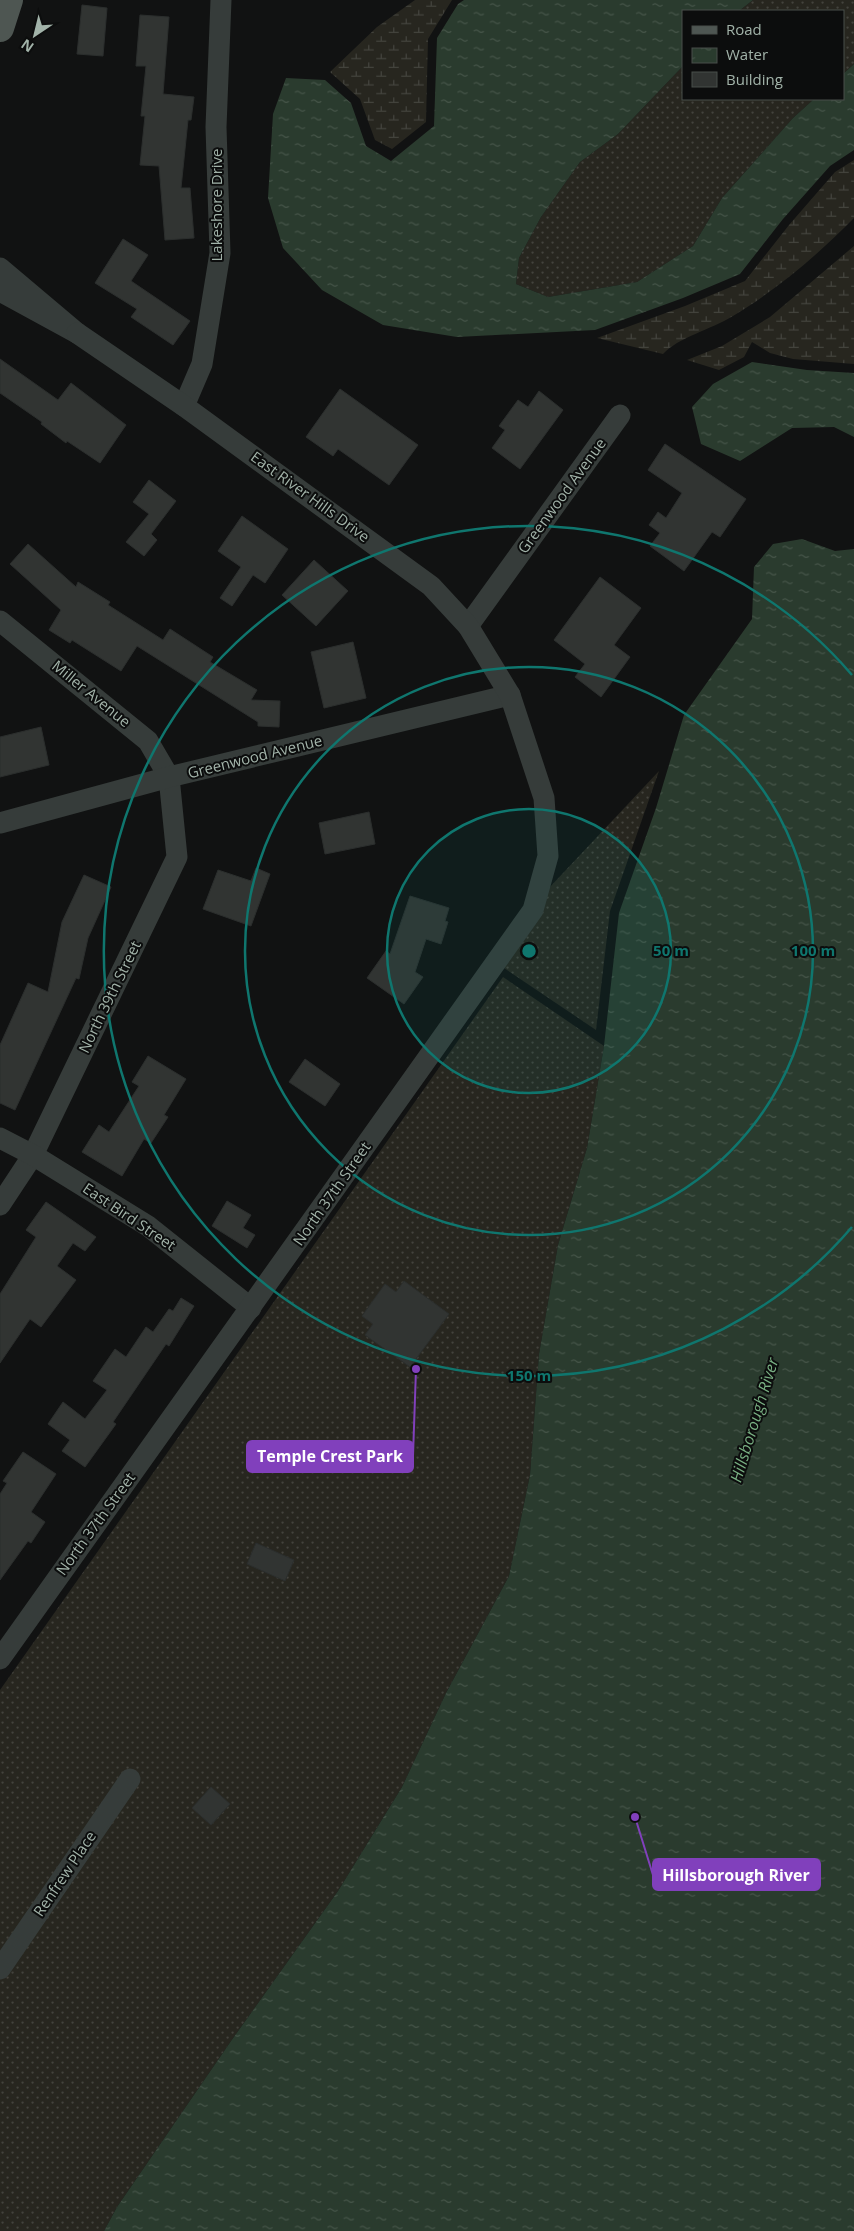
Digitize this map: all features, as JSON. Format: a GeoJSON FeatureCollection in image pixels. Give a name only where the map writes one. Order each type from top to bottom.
{"type":"FeatureCollection","features":[{"type":"Feature","properties":{"kind":"main road"},"geometry":{"type":"LineString","coordinates":[[0,28],[9,0]]}},
{"type":"Feature","properties":{"kind":"street","name":"Lakeshore Drive"},"geometry":{"type":"LineString","coordinates":[[184,406],[202,364],[220,253],[216,127],[221,0]]}},
{"type":"Feature","properties":{"kind":"street","name":"East River Hills Drive"},"geometry":{"type":"LineString","coordinates":[[0,268],[77,333]]}},
{"type":"Feature","properties":{"kind":"street","name":"East River Hills Drive"},"geometry":{"type":"LineString","coordinates":[[0,291],[77,333],[184,406],[431,586],[468,626],[510,695]]}},
{"type":"Feature","properties":{"kind":"street","name":"Greenwood Avenue"},"geometry":{"type":"LineString","coordinates":[[468,626],[620,415]]}},
{"type":"Feature","properties":{"kind":"street","name":"Miller Avenue"},"geometry":{"type":"LineString","coordinates":[[0,620],[148,741],[169,778]]}},
{"type":"Feature","properties":{"kind":"street","name":"Greenwood Avenue"},"geometry":{"type":"LineString","coordinates":[[0,823],[169,778],[510,695]]}},
{"type":"Feature","properties":{"kind":"street","name":"North 37th Street"},"geometry":{"type":"LineString","coordinates":[[0,1659],[533,910],[548,856],[544,798],[510,695]]}},
{"type":"Feature","properties":{"kind":"street","name":"North 39th Street"},"geometry":{"type":"LineString","coordinates":[[0,1204],[33,1155],[177,857],[169,778]]}},
{"type":"Feature","properties":{"kind":"street","name":"East Bird Street"},"geometry":{"type":"LineString","coordinates":[[0,1138],[33,1155],[148,1226],[251,1308]]}},
{"type":"Feature","properties":{"kind":"street","name":"Renfrew Place"},"geometry":{"type":"LineString","coordinates":[[0,1969],[130,1779]]}},
{"type":"Feature","properties":{"kind":"green space"},"geometry":{"type":"Polygon","coordinates":[[[415,0],[452,0],[428,39],[426,122],[392,149],[375,140],[360,99],[330,72],[377,27],[415,0]]]}},
{"type":"Feature","properties":{"kind":"green space"},"geometry":{"type":"Polygon","coordinates":[[[753,0],[854,0],[854,64],[844,73],[844,10],[740,10],[753,0]]]}},
{"type":"Feature","properties":{"kind":"green space"},"geometry":{"type":"Polygon","coordinates":[[[682,67],[682,100],[813,100],[793,118],[722,198],[693,246],[637,282],[548,297],[516,284],[519,258],[541,217],[580,162],[618,134],[682,67]]]}},
{"type":"Feature","properties":{"kind":"green space"},"geometry":{"type":"Polygon","coordinates":[[[854,160],[854,218],[811,258],[765,295],[724,321],[677,343],[663,354],[597,338],[685,306],[745,281],[789,225],[835,172],[854,160]]]}},
{"type":"Feature","properties":{"kind":"green space"},"geometry":{"type":"Polygon","coordinates":[[[854,246],[854,364],[793,359],[770,353],[752,342],[744,357],[719,370],[687,360],[722,346],[770,317],[854,246]]]}},
{"type":"Feature","properties":{"kind":"green space"},"geometry":{"type":"Polygon","coordinates":[[[659,771],[610,911],[596,1030],[504,968],[549,888],[659,771]]]}},
{"type":"Feature","properties":{"kind":"green space"},"geometry":{"type":"Polygon","coordinates":[[[503,977],[604,1046],[587,1148],[558,1245],[539,1354],[530,1475],[509,1576],[446,1693],[402,1787],[338,1891],[231,2041],[117,2207],[104,2231],[0,2231],[0,1690],[503,977]]]}},
{"type":"Feature","properties":{"kind":"water"},"geometry":{"type":"Polygon","coordinates":[[[464,0],[753,0],[740,10],[682,10],[682,67],[618,134],[580,162],[541,217],[519,258],[516,284],[548,297],[637,282],[693,246],[722,198],[793,118],[813,100],[844,100],[844,73],[854,64],[854,150],[830,166],[783,219],[740,274],[683,298],[595,330],[457,337],[383,325],[322,290],[283,248],[268,198],[273,114],[286,78],[325,80],[351,103],[366,146],[391,161],[434,126],[437,38],[458,4],[464,0]]]}},
{"type":"Feature","properties":{"kind":"water"},"geometry":{"type":"Polygon","coordinates":[[[752,362],[807,370],[854,373],[854,437],[834,427],[792,428],[740,461],[701,444],[692,407],[713,384],[752,362]]]}},
{"type":"Feature","properties":{"kind":"water"},"geometry":{"type":"Polygon","coordinates":[[[802,539],[835,551],[854,549],[854,2231],[104,2231],[117,2207],[231,2041],[338,1891],[402,1787],[446,1693],[509,1576],[530,1475],[539,1354],[558,1245],[587,1148],[604,1046],[619,913],[656,808],[684,715],[752,619],[754,567],[773,544],[802,539]]]}},
{"type":"Feature","properties":{"kind":"building"},"geometry":{"type":"Polygon","coordinates":[[[82,5],[107,8],[103,56],[77,54],[82,5]]]}},
{"type":"Feature","properties":{"kind":"building"},"geometry":{"type":"Polygon","coordinates":[[[140,15],[169,17],[163,94],[194,97],[191,120],[188,120],[181,188],[190,188],[194,238],[165,240],[159,166],[140,165],[145,116],[141,116],[146,66],[136,66],[140,15]]]}},
{"type":"Feature","properties":{"kind":"building"},"geometry":{"type":"Polygon","coordinates":[[[123,239],[148,255],[131,281],[190,321],[173,345],[131,317],[137,309],[95,283],[123,239]]]}},
{"type":"Feature","properties":{"kind":"building"},"geometry":{"type":"Polygon","coordinates":[[[0,359],[58,400],[71,383],[126,425],[100,463],[67,441],[66,443],[41,424],[42,422],[0,393],[0,359]]]}},
{"type":"Feature","properties":{"kind":"building"},"geometry":{"type":"Polygon","coordinates":[[[340,389],[418,445],[389,485],[338,449],[333,456],[306,437],[340,389]]]}},
{"type":"Feature","properties":{"kind":"building"},"geometry":{"type":"Polygon","coordinates":[[[539,391],[563,410],[520,469],[492,448],[505,430],[499,426],[518,400],[528,407],[539,391]]]}},
{"type":"Feature","properties":{"kind":"building"},"geometry":{"type":"Polygon","coordinates":[[[665,444],[746,499],[720,537],[712,532],[684,571],[650,546],[660,533],[649,525],[658,512],[666,518],[682,493],[648,470],[665,444]]]}},
{"type":"Feature","properties":{"kind":"building"},"geometry":{"type":"Polygon","coordinates":[[[149,480],[176,501],[151,534],[157,540],[144,556],[126,542],[149,514],[133,502],[149,480]]]}},
{"type":"Feature","properties":{"kind":"building"},"geometry":{"type":"Polygon","coordinates":[[[242,516],[288,549],[265,583],[253,575],[232,606],[220,598],[241,567],[218,551],[242,516]]]}},
{"type":"Feature","properties":{"kind":"building"},"geometry":{"type":"Polygon","coordinates":[[[28,544],[76,587],[78,582],[110,602],[108,605],[163,640],[170,629],[213,657],[210,662],[257,690],[251,700],[280,701],[279,727],[258,726],[258,722],[137,646],[121,671],[72,640],[70,643],[49,630],[61,610],[10,564],[28,544]]]}},
{"type":"Feature","properties":{"kind":"building"},"geometry":{"type":"Polygon","coordinates":[[[314,560],[348,591],[316,626],[282,595],[314,560]]]}},
{"type":"Feature","properties":{"kind":"building"},"geometry":{"type":"Polygon","coordinates":[[[600,577],[641,608],[614,645],[630,657],[601,697],[575,677],[585,664],[554,640],[600,577]]]}},
{"type":"Feature","properties":{"kind":"building"},"geometry":{"type":"Polygon","coordinates":[[[353,642],[366,698],[324,708],[311,652],[353,642]]]}},
{"type":"Feature","properties":{"kind":"building"},"geometry":{"type":"Polygon","coordinates":[[[41,727],[49,765],[0,777],[0,737],[41,727]]]}},
{"type":"Feature","properties":{"kind":"building"},"geometry":{"type":"Polygon","coordinates":[[[369,812],[375,844],[325,854],[319,823],[369,812]]]}},
{"type":"Feature","properties":{"kind":"building"},"geometry":{"type":"Polygon","coordinates":[[[256,868],[270,874],[251,926],[203,909],[218,870],[251,881],[256,868]]]}},
{"type":"Feature","properties":{"kind":"building"},"geometry":{"type":"Polygon","coordinates":[[[84,875],[111,887],[88,938],[79,979],[76,978],[15,1110],[0,1103],[0,1045],[28,983],[48,992],[62,922],[84,875]]]}},
{"type":"Feature","properties":{"kind":"building"},"geometry":{"type":"Polygon","coordinates":[[[410,896],[449,908],[445,921],[448,922],[441,944],[426,939],[415,972],[423,977],[404,1004],[367,978],[386,951],[390,954],[410,896]]]}},
{"type":"Feature","properties":{"kind":"building"},"geometry":{"type":"Polygon","coordinates":[[[148,1056],[186,1079],[164,1115],[168,1117],[151,1143],[144,1139],[122,1176],[82,1152],[99,1125],[109,1132],[139,1086],[132,1082],[148,1056]]]}},
{"type":"Feature","properties":{"kind":"building"},"geometry":{"type":"Polygon","coordinates":[[[305,1059],[340,1084],[325,1106],[289,1082],[305,1059]]]}},
{"type":"Feature","properties":{"kind":"building"},"geometry":{"type":"Polygon","coordinates":[[[227,1201],[251,1215],[243,1228],[255,1235],[247,1248],[212,1226],[227,1201]]]}},
{"type":"Feature","properties":{"kind":"building"},"geometry":{"type":"Polygon","coordinates":[[[46,1202],[96,1237],[85,1251],[73,1243],[57,1266],[76,1280],[41,1327],[30,1319],[0,1363],[0,1294],[36,1237],[26,1230],[46,1202]]]}},
{"type":"Feature","properties":{"kind":"building"},"geometry":{"type":"Polygon","coordinates":[[[404,1281],[449,1314],[410,1367],[365,1335],[373,1324],[362,1316],[385,1284],[396,1292],[404,1281]]]}},
{"type":"Feature","properties":{"kind":"building"},"geometry":{"type":"Polygon","coordinates":[[[181,1298],[194,1306],[169,1346],[166,1344],[113,1422],[116,1424],[85,1467],[62,1451],[70,1440],[48,1424],[63,1402],[85,1419],[107,1390],[93,1381],[115,1349],[126,1357],[146,1327],[153,1332],[169,1309],[173,1311],[181,1298]]]}},
{"type":"Feature","properties":{"kind":"building"},"geometry":{"type":"Polygon","coordinates":[[[23,1452],[56,1474],[31,1512],[45,1522],[31,1543],[28,1541],[0,1580],[0,1494],[7,1483],[3,1481],[23,1452]]]}},
{"type":"Feature","properties":{"kind":"building"},"geometry":{"type":"Polygon","coordinates":[[[256,1543],[294,1560],[285,1581],[247,1564],[256,1543]]]}},
{"type":"Feature","properties":{"kind":"building"},"geometry":{"type":"Polygon","coordinates":[[[211,1787],[230,1804],[211,1825],[192,1808],[211,1787]]]}},
{"type":"Feature","properties":{"kind":"place","name":"Temple Crest Park"},"geometry":{"type":"Point","coordinates":[416,1369]}},
{"type":"Feature","properties":{"kind":"place","name":"Hillsborough River"},"geometry":{"type":"Point","coordinates":[635,1817]}}]}
